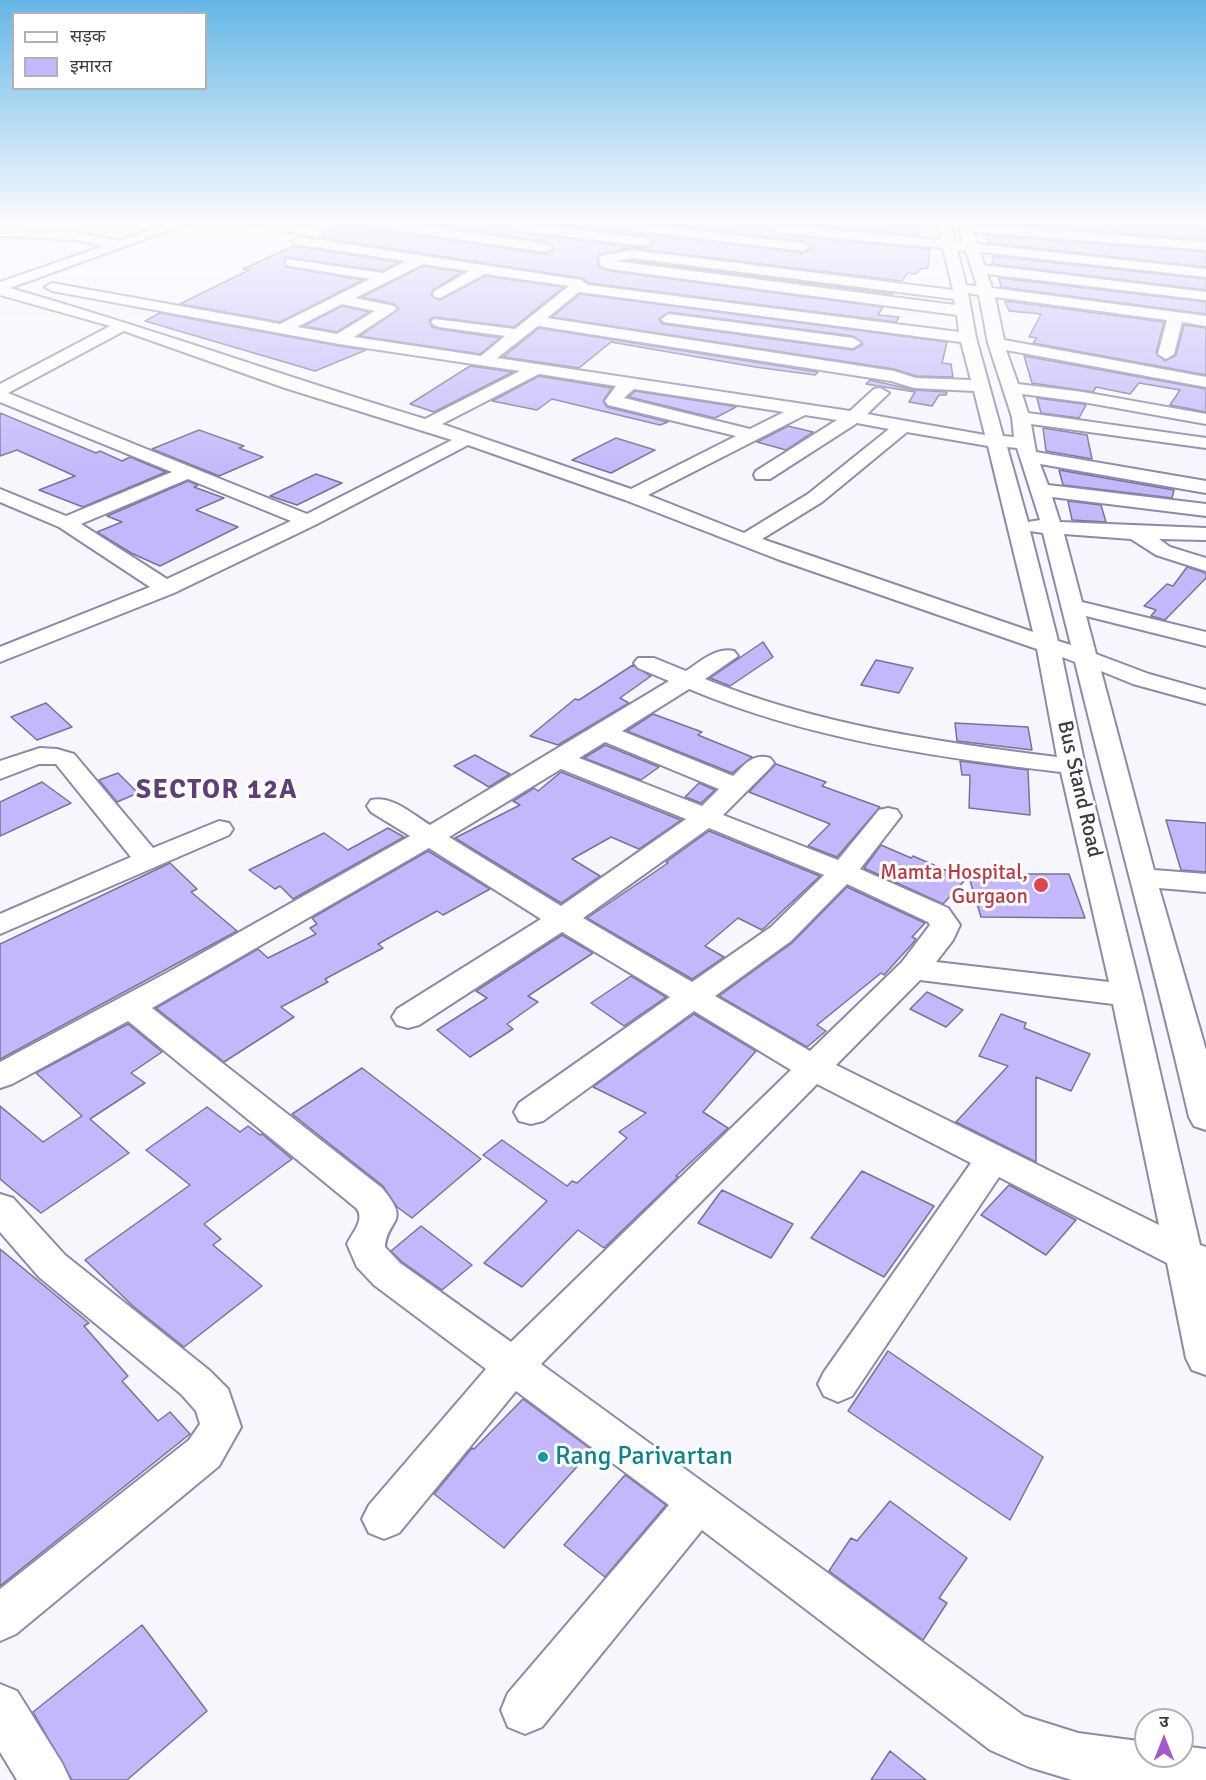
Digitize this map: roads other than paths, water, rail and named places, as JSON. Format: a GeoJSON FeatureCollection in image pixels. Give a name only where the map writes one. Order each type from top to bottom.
{"type":"FeatureCollection","features":[{"type":"Feature","properties":{"kind":"street"},"geometry":{"type":"LineString","coordinates":[[65,305],[272,378],[427,425],[632,496],[748,539],[783,555],[1048,646],[1084,656],[1141,679],[1206,697]]}},
{"type":"Feature","properties":{"kind":"street"},"geometry":{"type":"LineString","coordinates":[[134,305],[339,339],[854,417],[977,440],[995,441],[1206,487]]}},
{"type":"Feature","properties":{"kind":"street"},"geometry":{"type":"LineString","coordinates":[[281,329],[333,305]]}},
{"type":"Feature","properties":{"kind":"street"},"geometry":{"type":"LineString","coordinates":[[339,339],[389,309],[369,305]]}},
{"type":"Feature","properties":{"kind":"street"},"geometry":{"type":"LineString","coordinates":[[485,360],[556,305]]}},
{"type":"Feature","properties":{"kind":"street"},"geometry":{"type":"LineString","coordinates":[[691,305],[971,348],[997,347],[1206,382]]}},
{"type":"Feature","properties":{"kind":"street","name":"Bus Stand Road"},"geometry":{"type":"LineString","coordinates":[[964,305],[971,348],[1048,646],[1072,766],[1194,1258],[1206,1358]]}},
{"type":"Feature","properties":{"kind":"street","name":"Bus Stand Road"},"geometry":{"type":"LineString","coordinates":[[989,305],[997,347],[1021,417],[1026,449],[1052,527],[1142,878],[1179,1005],[1206,1117]]}},
{"type":"Feature","properties":{"kind":"street"},"geometry":{"type":"LineString","coordinates":[[1088,305],[1206,321]]}},
{"type":"Feature","properties":{"kind":"street"},"geometry":{"type":"LineString","coordinates":[[1158,314],[1162,305]]}},
{"type":"Feature","properties":{"kind":"street"},"geometry":{"type":"LineString","coordinates":[[400,348],[459,309]]}},
{"type":"Feature","properties":{"kind":"street"},"geometry":{"type":"LineString","coordinates":[[655,316],[871,345]]}},
{"type":"Feature","properties":{"kind":"street"},"geometry":{"type":"LineString","coordinates":[[1166,354],[1176,317]]}},
{"type":"Feature","properties":{"kind":"street"},"geometry":{"type":"LineString","coordinates":[[535,321],[894,376],[909,382],[982,386]]}},
{"type":"Feature","properties":{"kind":"street"},"geometry":{"type":"LineString","coordinates":[[0,391],[123,325]]}},
{"type":"Feature","properties":{"kind":"street"},"geometry":{"type":"LineString","coordinates":[[429,329],[520,334]]}},
{"type":"Feature","properties":{"kind":"street"},"geometry":{"type":"LineString","coordinates":[[951,356],[971,348]]}},
{"type":"Feature","properties":{"kind":"street"},"geometry":{"type":"LineString","coordinates":[[427,425],[539,368]]}},
{"type":"Feature","properties":{"kind":"street"},"geometry":{"type":"LineString","coordinates":[[629,384],[616,395],[615,401],[753,435]]}},
{"type":"Feature","properties":{"kind":"street"},"geometry":{"type":"LineString","coordinates":[[1011,388],[1074,396],[1206,419]]}},
{"type":"Feature","properties":{"kind":"street"},"geometry":{"type":"LineString","coordinates":[[762,475],[854,417],[880,393]]}},
{"type":"Feature","properties":{"kind":"street"},"geometry":{"type":"LineString","coordinates":[[0,396],[308,520]]}},
{"type":"Feature","properties":{"kind":"street"},"geometry":{"type":"LineString","coordinates":[[632,496],[801,410]]}},
{"type":"Feature","properties":{"kind":"street"},"geometry":{"type":"LineString","coordinates":[[1021,417],[1206,443]]}},
{"type":"Feature","properties":{"kind":"street"},"geometry":{"type":"LineString","coordinates":[[748,539],[790,516],[832,486],[904,426]]}},
{"type":"Feature","properties":{"kind":"street"},"geometry":{"type":"LineString","coordinates":[[0,655],[166,588],[308,520],[465,440]]}},
{"type":"Feature","properties":{"kind":"street"},"geometry":{"type":"LineString","coordinates":[[66,523],[189,472]]}},
{"type":"Feature","properties":{"kind":"street"},"geometry":{"type":"LineString","coordinates":[[1038,490],[1206,510]]}},
{"type":"Feature","properties":{"kind":"street"},"geometry":{"type":"LineString","coordinates":[[0,495],[66,523],[166,588]]}},
{"type":"Feature","properties":{"kind":"street"},"geometry":{"type":"LineString","coordinates":[[1018,524],[1136,533],[1206,534]]}},
{"type":"Feature","properties":{"kind":"street"},"geometry":{"type":"LineString","coordinates":[[1136,533],[1168,553],[1206,565]]}},
{"type":"Feature","properties":{"kind":"street"},"geometry":{"type":"LineString","coordinates":[[1071,606],[1206,639]]}},
{"type":"Feature","properties":{"kind":"street"},"geometry":{"type":"LineString","coordinates":[[0,1076],[131,1007],[430,838],[561,760],[726,656]]}},
{"type":"Feature","properties":{"kind":"street"},"geometry":{"type":"LineString","coordinates":[[646,663],[723,695],[804,721],[934,749],[1072,766]]}},
{"type":"Feature","properties":{"kind":"street"},"geometry":{"type":"LineString","coordinates":[[1107,665],[1150,666],[1206,682]]}},
{"type":"Feature","properties":{"kind":"street"},"geometry":{"type":"LineString","coordinates":[[603,732],[738,788]]}},
{"type":"Feature","properties":{"kind":"street"},"geometry":{"type":"LineString","coordinates":[[0,771],[35,757],[58,756],[65,759],[147,859]]}},
{"type":"Feature","properties":{"kind":"street"},"geometry":{"type":"LineString","coordinates":[[384,1519],[513,1366],[913,969],[943,933],[945,925],[938,915],[843,872],[704,819],[561,760]]}},
{"type":"Feature","properties":{"kind":"street"},"geometry":{"type":"LineString","coordinates":[[408,1017],[562,919],[704,819],[762,763]]}},
{"type":"Feature","properties":{"kind":"street"},"geometry":{"type":"LineString","coordinates":[[380,806],[562,919],[813,1068],[1194,1258]]}},
{"type":"Feature","properties":{"kind":"street"},"geometry":{"type":"LineString","coordinates":[[531,1112],[781,934],[843,872],[888,816]]}},
{"type":"Feature","properties":{"kind":"street"},"geometry":{"type":"LineString","coordinates":[[0,925],[219,829]]}},
{"type":"Feature","properties":{"kind":"street"},"geometry":{"type":"LineString","coordinates":[[1142,878],[1206,883]]}},
{"type":"Feature","properties":{"kind":"street"},"geometry":{"type":"LineString","coordinates":[[913,969],[1127,995]]}},
{"type":"Feature","properties":{"kind":"street"},"geometry":{"type":"LineString","coordinates":[[131,1007],[369,1198],[378,1209],[378,1222],[365,1244],[370,1256],[387,1274],[699,1502],[1014,1737],[1055,1754],[1206,1773]]}},
{"type":"Feature","properties":{"kind":"street"},"geometry":{"type":"LineString","coordinates":[[838,1384],[994,1157]]}},
{"type":"Feature","properties":{"kind":"street"},"geometry":{"type":"LineString","coordinates":[[0,1208],[52,1266],[195,1382],[214,1402],[221,1427],[204,1453],[0,1618]]}},
{"type":"Feature","properties":{"kind":"street"},"geometry":{"type":"LineString","coordinates":[[525,1710],[699,1502]]}},
{"type":"Feature","properties":{"kind":"street"},"geometry":{"type":"LineString","coordinates":[[0,1708],[45,1780]]}},
{"type":"Feature","properties":{"kind":"place","name":"Mamta Hospital, Gurgaon"},"geometry":{"type":"Point","coordinates":[1041,885]}},
{"type":"Feature","properties":{"kind":"place","name":"Rang Parivartan"},"geometry":{"type":"Point","coordinates":[543,1457]}},
{"type":"Feature","properties":{"kind":"district","name":"SECTOR 12A"},"geometry":{"type":"Point","coordinates":[217,791]}}]}
